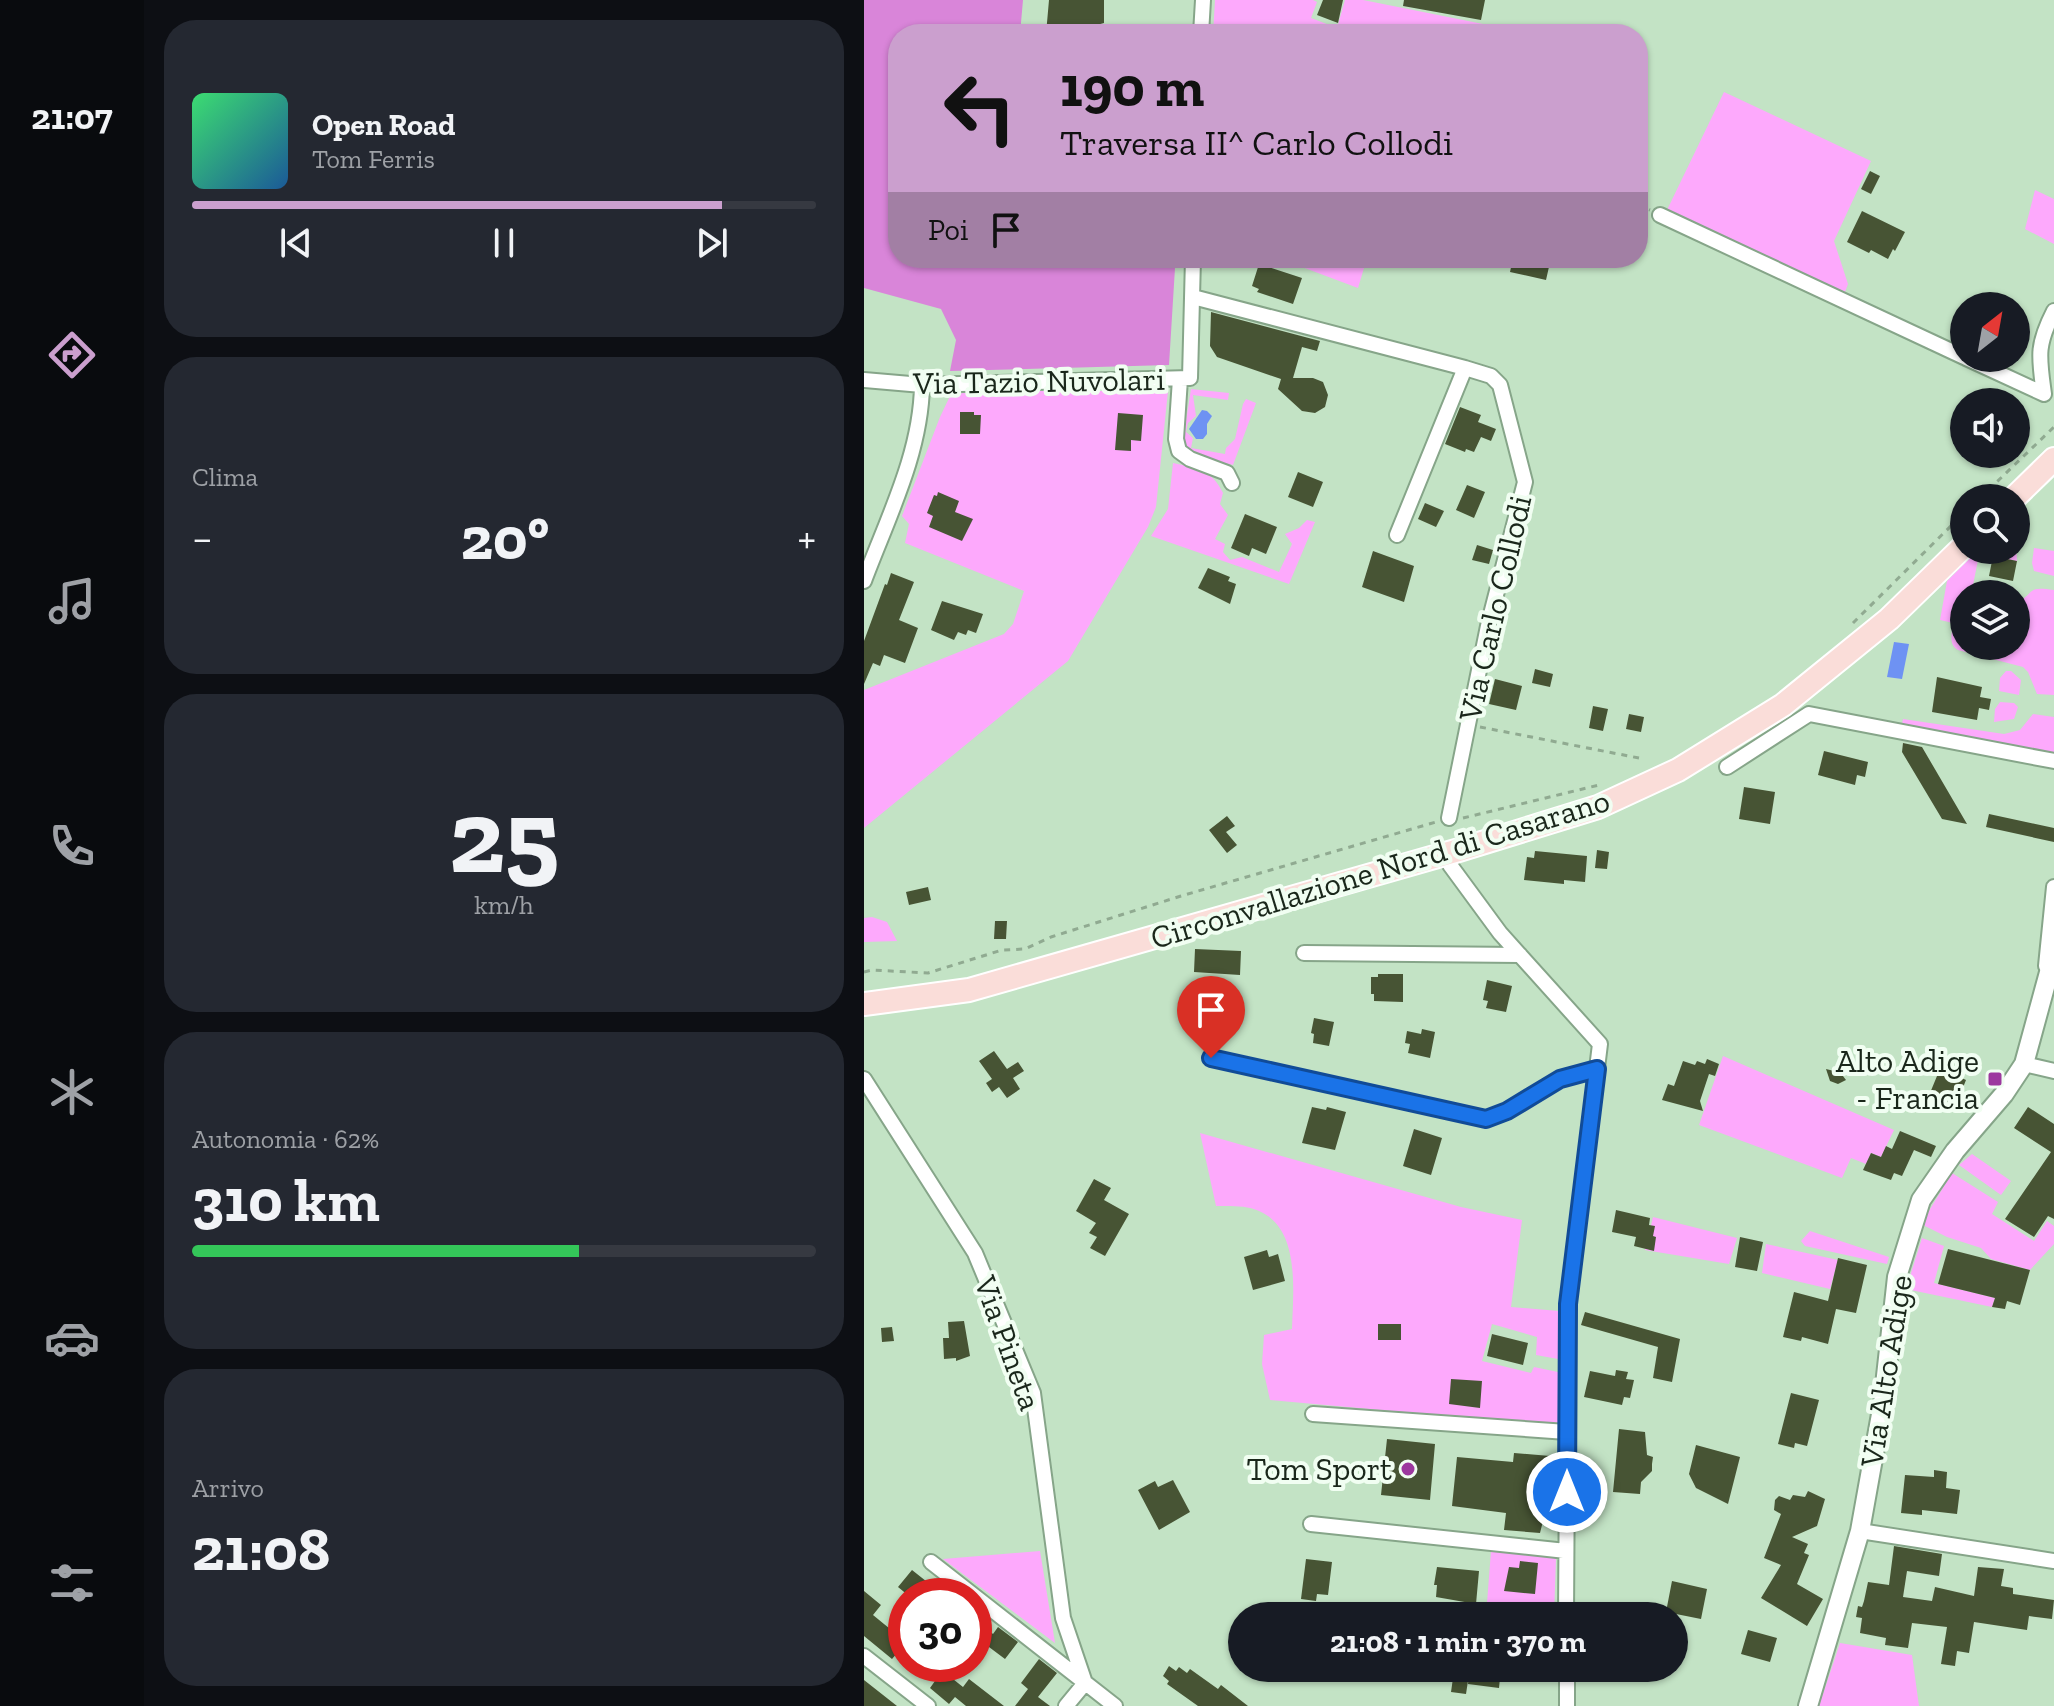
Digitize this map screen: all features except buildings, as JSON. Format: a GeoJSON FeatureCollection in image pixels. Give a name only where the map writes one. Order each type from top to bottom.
{"type":"FeatureCollection","features":[{"type":"Feature","properties":{"kind":"main road"},"geometry":{"type":"LineString","coordinates":[[2028,484],[2054,459]]}},
{"type":"Feature","properties":{"kind":"main road","name":"Circonvallazione Nord di Casarano"},"geometry":{"type":"LineString","coordinates":[[864,1004],[969,990],[1444,855],[1598,807],[1678,770],[1783,705],[1889,619],[1950,560]]}},
{"type":"Feature","properties":{"kind":"street"},"geometry":{"type":"LineString","coordinates":[[1202,24],[1203,0]]}},
{"type":"Feature","properties":{"kind":"street"},"geometry":{"type":"LineString","coordinates":[[1660,215],[1950,351]]}},
{"type":"Feature","properties":{"kind":"street","name":"Via Tazio Nuvolari"},"geometry":{"type":"LineString","coordinates":[[864,380],[922,385],[1190,378],[1193,268]]}},
{"type":"Feature","properties":{"kind":"street","name":"Via Carlo Collodi"},"geometry":{"type":"LineString","coordinates":[[1193,297],[1465,368],[1491,376],[1500,385],[1525,482],[1488,626],[1449,818]]}},
{"type":"Feature","properties":{"kind":"street"},"geometry":{"type":"LineString","coordinates":[[1996,372],[2044,394],[2039,353],[2042,334],[2054,311]]}},
{"type":"Feature","properties":{"kind":"street"},"geometry":{"type":"LineString","coordinates":[[1397,535],[1465,368]]}},
{"type":"Feature","properties":{"kind":"street"},"geometry":{"type":"LineString","coordinates":[[1180,379],[1176,439],[1179,451],[1190,459],[1227,473],[1232,483]]}},
{"type":"Feature","properties":{"kind":"street"},"geometry":{"type":"LineString","coordinates":[[864,581],[916,444],[922,412],[922,385]]}},
{"type":"Feature","properties":{"kind":"street"},"geometry":{"type":"LineString","coordinates":[[1727,767],[1809,714],[2054,761]]}},
{"type":"Feature","properties":{"kind":"street"},"geometry":{"type":"LineString","coordinates":[[1450,865],[1500,933],[1600,1044],[1568,1304],[1566,1602]]}},
{"type":"Feature","properties":{"kind":"street"},"geometry":{"type":"LineString","coordinates":[[2044,982],[2054,887]]}},
{"type":"Feature","properties":{"kind":"street"},"geometry":{"type":"LineString","coordinates":[[1304,953],[1520,955]]}},
{"type":"Feature","properties":{"kind":"street"},"geometry":{"type":"LineString","coordinates":[[2054,954],[2024,1064],[2054,1071]]}},
{"type":"Feature","properties":{"kind":"street"},"geometry":{"type":"LineString","coordinates":[[1211,1058],[1486,1119],[1507,1111],[1560,1079],[1597,1069]]}},
{"type":"Feature","properties":{"kind":"street","name":"Via Alto Adige"},"geometry":{"type":"LineString","coordinates":[[1808,1706],[1860,1531],[1883,1403],[1897,1277],[1921,1200],[1955,1151],[2004,1094],[2024,1064]]}},
{"type":"Feature","properties":{"kind":"street","name":"Via Pineta"},"geometry":{"type":"LineString","coordinates":[[864,1079],[975,1253],[1033,1393],[1063,1618],[1085,1683]]}},
{"type":"Feature","properties":{"kind":"street"},"geometry":{"type":"LineString","coordinates":[[1313,1414],[1567,1432]]}},
{"type":"Feature","properties":{"kind":"street"},"geometry":{"type":"LineString","coordinates":[[1311,1524],[1566,1551]]}},
{"type":"Feature","properties":{"kind":"street"},"geometry":{"type":"LineString","coordinates":[[1860,1531],[2054,1561]]}},
{"type":"Feature","properties":{"kind":"street"},"geometry":{"type":"LineString","coordinates":[[931,1562],[1115,1706]]}},
{"type":"Feature","properties":{"kind":"street"},"geometry":{"type":"LineString","coordinates":[[864,1656],[928,1706]]}},
{"type":"Feature","properties":{"kind":"street"},"geometry":{"type":"LineString","coordinates":[[1567,1682],[1567,1706]]}},
{"type":"Feature","properties":{"kind":"street"},"geometry":{"type":"LineString","coordinates":[[1066,1706],[1085,1683]]}},
{"type":"Feature","properties":{"kind":"path"},"geometry":{"type":"LineString","coordinates":[[1995,484],[2054,427]]}},
{"type":"Feature","properties":{"kind":"path"},"geometry":{"type":"LineString","coordinates":[[1468,724],[1644,759]]}},
{"type":"Feature","properties":{"kind":"shaded area"},"geometry":{"type":"Polygon","coordinates":[[[864,0],[1023,0],[1021,24],[888,24],[888,268],[1175,268],[1169,365],[950,371],[956,340],[941,309],[864,288],[864,0]]]}},
{"type":"Feature","properties":{"kind":"shaded area"},"geometry":{"type":"Polygon","coordinates":[[[1215,0],[1313,0],[1317,2],[1311,18],[1327,24],[1214,24],[1215,0]]]}},
{"type":"Feature","properties":{"kind":"shaded area"},"geometry":{"type":"Polygon","coordinates":[[[1345,0],[1363,0],[1483,24],[1338,24],[1345,0]]]}},
{"type":"Feature","properties":{"kind":"shaded area"},"geometry":{"type":"Polygon","coordinates":[[[1724,92],[1871,161],[1834,241],[1848,284],[1845,292],[1667,210],[1724,92]]]}},
{"type":"Feature","properties":{"kind":"shaded area"},"geometry":{"type":"Polygon","coordinates":[[[2035,190],[2054,199],[2054,244],[2025,229],[2035,190]]]}},
{"type":"Feature","properties":{"kind":"shaded area"},"geometry":{"type":"Polygon","coordinates":[[[1305,268],[1364,268],[1358,288],[1305,268]]]}},
{"type":"Feature","properties":{"kind":"shaded area"},"geometry":{"type":"Polygon","coordinates":[[[1191,389],[1229,393],[1228,400],[1193,395],[1196,416],[1188,423],[1186,432],[1193,438],[1191,448],[1225,454],[1226,448],[1235,439],[1246,399],[1256,403],[1233,465],[1204,458],[1186,447],[1183,440],[1191,389]]]}},
{"type":"Feature","properties":{"kind":"shaded area"},"geometry":{"type":"Polygon","coordinates":[[[993,391],[1168,391],[1156,507],[1148,527],[1068,661],[864,828],[864,690],[1004,634],[1013,624],[1024,591],[905,543],[909,524],[902,516],[951,394],[993,391]]]}},
{"type":"Feature","properties":{"kind":"shaded area"},"geometry":{"type":"Polygon","coordinates":[[[1173,463],[1203,471],[1219,485],[1223,493],[1220,504],[1228,515],[1215,539],[1225,544],[1223,552],[1230,560],[1242,557],[1279,572],[1292,544],[1285,534],[1299,528],[1307,520],[1315,522],[1289,584],[1151,536],[1168,509],[1173,463]]]}},
{"type":"Feature","properties":{"kind":"shaded area"},"geometry":{"type":"Polygon","coordinates":[[[2034,548],[2054,551],[2054,576],[2034,571],[2034,548]]]}},
{"type":"Feature","properties":{"kind":"shaded area"},"geometry":{"type":"Polygon","coordinates":[[[1964,564],[1977,564],[1974,580],[1950,580],[1950,622],[1940,620],[1947,581],[1964,564]]]}},
{"type":"Feature","properties":{"kind":"shaded area"},"geometry":{"type":"Polygon","coordinates":[[[2034,590],[2054,590],[2054,695],[2037,694],[2023,667],[1996,660],[2030,660],[2030,593],[2034,590]]]}},
{"type":"Feature","properties":{"kind":"shaded area"},"geometry":{"type":"Polygon","coordinates":[[[2006,671],[2011,671],[2021,680],[2019,695],[1999,691],[2000,678],[2006,671]]]}},
{"type":"Feature","properties":{"kind":"shaded area"},"geometry":{"type":"Polygon","coordinates":[[[2000,702],[2014,703],[2018,707],[2014,719],[1994,722],[1995,709],[2000,702]]]}},
{"type":"Feature","properties":{"kind":"shaded area"},"geometry":{"type":"Polygon","coordinates":[[[2033,714],[2054,717],[2054,753],[1902,724],[1903,719],[2004,734],[2020,730],[2033,714]]]}},
{"type":"Feature","properties":{"kind":"shaded area"},"geometry":{"type":"Polygon","coordinates":[[[864,918],[887,922],[897,941],[864,942],[864,918]]]}},
{"type":"Feature","properties":{"kind":"shaded area"},"geometry":{"type":"Polygon","coordinates":[[[1723,1056],[1894,1130],[1881,1157],[1871,1153],[1866,1164],[1851,1158],[1842,1178],[1699,1125],[1723,1056]]]}},
{"type":"Feature","properties":{"kind":"shaded area"},"geometry":{"type":"Polygon","coordinates":[[[1200,1133],[1461,1207],[1522,1220],[1511,1307],[1559,1311],[1558,1359],[1536,1355],[1537,1337],[1492,1324],[1482,1361],[1531,1373],[1534,1367],[1558,1372],[1558,1429],[1270,1400],[1262,1364],[1264,1335],[1292,1329],[1293,1280],[1288,1246],[1273,1220],[1259,1211],[1216,1206],[1200,1133]]]}},
{"type":"Feature","properties":{"kind":"shaded area"},"geometry":{"type":"Polygon","coordinates":[[[1972,1154],[2011,1181],[2001,1195],[1959,1165],[1972,1154]]]}},
{"type":"Feature","properties":{"kind":"shaded area"},"geometry":{"type":"Polygon","coordinates":[[[1952,1173],[1998,1202],[1992,1214],[2034,1241],[2047,1221],[2054,1226],[2054,1244],[2030,1270],[1991,1259],[1981,1248],[1947,1237],[1921,1224],[1952,1173]]]}},
{"type":"Feature","properties":{"kind":"shaded area"},"geometry":{"type":"Polygon","coordinates":[[[1653,1217],[1737,1238],[1729,1264],[1645,1250],[1653,1217]]]}},
{"type":"Feature","properties":{"kind":"shaded area"},"geometry":{"type":"Polygon","coordinates":[[[1810,1231],[1889,1257],[1887,1264],[1805,1246],[1801,1241],[1810,1231]]]}},
{"type":"Feature","properties":{"kind":"shaded area"},"geometry":{"type":"Polygon","coordinates":[[[1922,1238],[1944,1246],[1934,1283],[1995,1298],[1992,1307],[1906,1289],[1922,1238]]]}},
{"type":"Feature","properties":{"kind":"shaded area"},"geometry":{"type":"Polygon","coordinates":[[[1766,1244],[1838,1260],[1830,1289],[1762,1273],[1766,1244]]]}},
{"type":"Feature","properties":{"kind":"shaded area"},"geometry":{"type":"Polygon","coordinates":[[[1040,1551],[1055,1643],[992,1596],[992,1578],[968,1578],[943,1559],[1040,1551]]]}},
{"type":"Feature","properties":{"kind":"shaded area"},"geometry":{"type":"Polygon","coordinates":[[[1491,1551],[1556,1558],[1554,1602],[1487,1602],[1491,1551]]]}},
{"type":"Feature","properties":{"kind":"shaded area"},"geometry":{"type":"Polygon","coordinates":[[[1840,1643],[1912,1655],[1919,1706],[1819,1706],[1840,1643]]]}},
{"type":"Feature","properties":{"kind":"water"},"geometry":{"type":"Polygon","coordinates":[[[1202,410],[1212,416],[1207,424],[1207,434],[1203,439],[1196,439],[1189,429],[1202,410]]]}},
{"type":"Feature","properties":{"kind":"water"},"geometry":{"type":"Polygon","coordinates":[[[1894,642],[1909,644],[1902,679],[1887,677],[1894,642]]]}},
{"type":"Feature","properties":{"kind":"place","name":"Alto Adige - Francia"},"geometry":{"type":"Point","coordinates":[1995,1079]}},
{"type":"Feature","properties":{"kind":"place","name":"Tom Sport"},"geometry":{"type":"Point","coordinates":[1408,1469]}},
{"type":"Feature","properties":{"kind":"route"},"geometry":{"type":"LineString","coordinates":[[1211,1058],[1486,1119],[1507,1111],[1560,1079],[1597,1069],[1568,1304],[1567,1492]]}}]}
